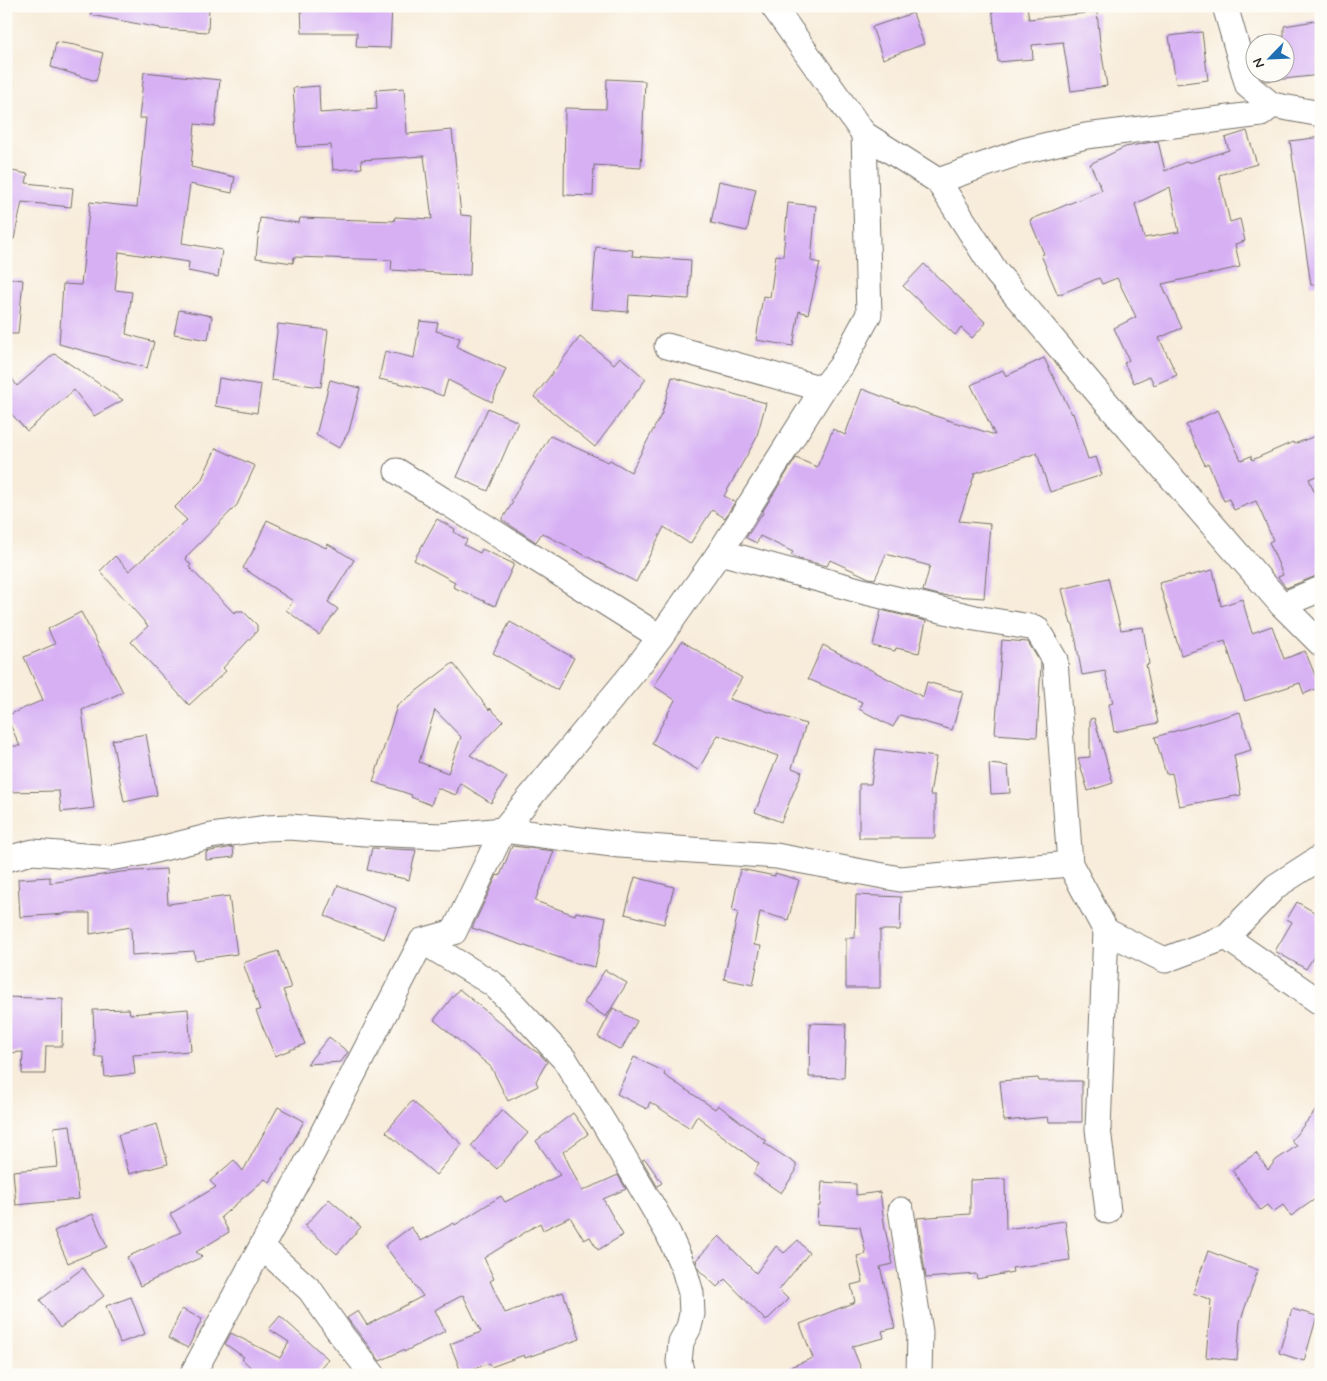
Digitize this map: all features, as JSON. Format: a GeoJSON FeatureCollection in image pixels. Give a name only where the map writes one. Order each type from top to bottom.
{"type":"FeatureCollection","features":[{"type":"Feature","properties":{"kind":"street"},"geometry":{"type":"LineString","coordinates":[[773,6],[864,134],[938,181],[996,272],[1282,605],[1321,644]]}},
{"type":"Feature","properties":{"kind":"street"},"geometry":{"type":"LineString","coordinates":[[1226,6],[1248,86],[1272,105],[1321,114]]}},
{"type":"Feature","properties":{"kind":"street"},"geometry":{"type":"LineString","coordinates":[[938,181],[1023,151],[1086,136],[1261,114],[1272,105]]}},
{"type":"Feature","properties":{"kind":"street"},"geometry":{"type":"LineString","coordinates":[[192,1375],[314,1150],[422,941],[454,932],[503,830],[636,669],[660,637],[720,552],[824,389],[842,366],[869,314],[864,134]]}},
{"type":"Feature","properties":{"kind":"street"},"geometry":{"type":"LineString","coordinates":[[667,346],[824,389]]}},
{"type":"Feature","properties":{"kind":"street"},"geometry":{"type":"LineString","coordinates":[[397,471],[660,637]]}},
{"type":"Feature","properties":{"kind":"street"},"geometry":{"type":"LineString","coordinates":[[720,552],[862,591],[975,618],[1036,628],[1055,660],[1070,864],[1106,931],[1098,1129],[1108,1211]]}},
{"type":"Feature","properties":{"kind":"street"},"geometry":{"type":"LineString","coordinates":[[1282,605],[1321,589]]}},
{"type":"Feature","properties":{"kind":"street"},"geometry":{"type":"LineString","coordinates":[[6,859],[33,852],[110,858],[148,852],[211,836],[266,828],[290,827],[365,833],[442,836],[503,830],[620,845],[776,856],[900,879],[1070,864]]}},
{"type":"Feature","properties":{"kind":"street"},"geometry":{"type":"LineString","coordinates":[[1106,931],[1165,960],[1226,937],[1276,886],[1321,857]]}},
{"type":"Feature","properties":{"kind":"street"},"geometry":{"type":"LineString","coordinates":[[1226,937],[1321,1003]]}},
{"type":"Feature","properties":{"kind":"street"},"geometry":{"type":"LineString","coordinates":[[422,941],[493,984],[514,1005],[565,1060],[605,1125],[668,1233],[684,1269],[691,1293],[692,1314],[689,1327],[681,1342],[679,1362],[682,1375]]}},
{"type":"Feature","properties":{"kind":"street"},"geometry":{"type":"LineString","coordinates":[[901,1210],[920,1332],[919,1375]]}},
{"type":"Feature","properties":{"kind":"street"},"geometry":{"type":"LineString","coordinates":[[262,1247],[310,1290],[373,1375]]}},
{"type":"Feature","properties":{"kind":"building"},"geometry":{"type":"Polygon","coordinates":[[[92,6],[209,6],[208,32],[160,29],[91,15],[92,6]]]}},
{"type":"Feature","properties":{"kind":"building"},"geometry":{"type":"Polygon","coordinates":[[[301,6],[392,6],[390,48],[356,47],[357,33],[302,33],[301,6]]]}},
{"type":"Feature","properties":{"kind":"building"},"geometry":{"type":"Polygon","coordinates":[[[992,6],[1027,6],[1029,19],[1097,12],[1107,86],[1071,91],[1063,42],[1032,45],[1033,59],[998,62],[992,6]]]}},
{"type":"Feature","properties":{"kind":"building"},"geometry":{"type":"Polygon","coordinates":[[[913,13],[924,44],[883,59],[872,27],[913,13]]]}},
{"type":"Feature","properties":{"kind":"building"},"geometry":{"type":"Polygon","coordinates":[[[1321,20],[1321,75],[1294,78],[1294,32],[1284,32],[1284,26],[1321,20]]]}},
{"type":"Feature","properties":{"kind":"building"},"geometry":{"type":"Polygon","coordinates":[[[1202,32],[1208,80],[1176,84],[1169,36],[1202,32]]]}},
{"type":"Feature","properties":{"kind":"building"},"geometry":{"type":"Polygon","coordinates":[[[56,42],[103,53],[96,81],[51,67],[56,42]]]}},
{"type":"Feature","properties":{"kind":"building"},"geometry":{"type":"Polygon","coordinates":[[[144,72],[220,80],[215,126],[195,124],[191,167],[235,177],[232,193],[190,184],[182,243],[222,250],[218,277],[188,271],[189,262],[119,252],[115,290],[132,292],[126,334],[154,342],[147,368],[59,344],[63,284],[81,285],[90,202],[137,207],[146,118],[139,118],[144,72]]]}},
{"type":"Feature","properties":{"kind":"building"},"geometry":{"type":"Polygon","coordinates":[[[607,79],[645,81],[641,168],[594,165],[593,196],[564,195],[565,108],[606,109],[607,79]]]}},
{"type":"Feature","properties":{"kind":"building"},"geometry":{"type":"Polygon","coordinates":[[[319,86],[320,113],[377,109],[376,90],[404,88],[407,134],[452,130],[461,215],[472,216],[470,275],[391,270],[392,260],[294,257],[293,263],[256,258],[260,218],[299,223],[300,218],[394,221],[395,217],[432,219],[424,156],[361,160],[362,168],[333,170],[331,145],[297,147],[293,88],[319,86]]]}},
{"type":"Feature","properties":{"kind":"building"},"geometry":{"type":"Polygon","coordinates":[[[1247,131],[1257,164],[1219,175],[1230,222],[1240,219],[1245,241],[1235,244],[1240,267],[1162,284],[1182,328],[1159,338],[1177,375],[1154,385],[1150,376],[1134,383],[1124,363],[1129,360],[1114,328],[1136,317],[1117,278],[1102,284],[1099,278],[1058,295],[1041,255],[1044,254],[1030,220],[1102,190],[1090,164],[1125,147],[1158,141],[1165,171],[1188,161],[1189,163],[1229,150],[1225,138],[1247,131]],[[1170,187],[1135,204],[1144,238],[1179,232],[1170,187]]]}},
{"type":"Feature","properties":{"kind":"building"},"geometry":{"type":"Polygon","coordinates":[[[1321,137],[1321,284],[1311,285],[1290,141],[1321,137]]]}},
{"type":"Feature","properties":{"kind":"building"},"geometry":{"type":"Polygon","coordinates":[[[6,170],[28,174],[26,183],[73,188],[71,207],[22,202],[14,239],[6,238],[6,170]]]}},
{"type":"Feature","properties":{"kind":"building"},"geometry":{"type":"Polygon","coordinates":[[[719,181],[756,189],[747,231],[711,223],[719,181]]]}},
{"type":"Feature","properties":{"kind":"building"},"geometry":{"type":"Polygon","coordinates":[[[788,203],[816,206],[811,261],[820,263],[808,314],[799,311],[793,346],[756,340],[763,296],[770,297],[776,255],[783,256],[788,203]]]}},
{"type":"Feature","properties":{"kind":"building"},"geometry":{"type":"Polygon","coordinates":[[[596,247],[633,250],[632,256],[691,260],[689,299],[629,295],[628,312],[591,309],[596,247]]]}},
{"type":"Feature","properties":{"kind":"building"},"geometry":{"type":"Polygon","coordinates":[[[924,264],[986,323],[972,338],[961,328],[955,335],[903,286],[924,264]]]}},
{"type":"Feature","properties":{"kind":"building"},"geometry":{"type":"Polygon","coordinates":[[[6,278],[23,280],[18,334],[6,334],[6,278]]]}},
{"type":"Feature","properties":{"kind":"building"},"geometry":{"type":"Polygon","coordinates":[[[179,310],[212,316],[208,340],[174,334],[179,310]]]}},
{"type":"Feature","properties":{"kind":"building"},"geometry":{"type":"Polygon","coordinates":[[[420,321],[438,323],[436,331],[460,338],[457,347],[506,369],[492,402],[448,380],[443,396],[421,388],[379,379],[385,351],[414,358],[420,321]]]}},
{"type":"Feature","properties":{"kind":"building"},"geometry":{"type":"Polygon","coordinates":[[[278,324],[328,330],[321,387],[271,380],[278,324]]]}},
{"type":"Feature","properties":{"kind":"building"},"geometry":{"type":"Polygon","coordinates":[[[580,337],[614,364],[620,357],[646,379],[595,447],[534,397],[580,337]]]}},
{"type":"Feature","properties":{"kind":"building"},"geometry":{"type":"Polygon","coordinates":[[[54,354],[123,400],[94,416],[74,390],[27,431],[6,408],[6,369],[17,386],[54,354]]]}},
{"type":"Feature","properties":{"kind":"building"},"geometry":{"type":"Polygon","coordinates":[[[1044,358],[1073,413],[1088,459],[1096,457],[1102,475],[1050,492],[1037,453],[975,473],[959,521],[990,524],[984,598],[939,595],[923,591],[930,566],[886,554],[875,579],[830,560],[827,566],[799,559],[791,555],[793,552],[760,536],[757,543],[746,538],[796,458],[817,467],[833,429],[845,435],[862,389],[929,414],[995,435],[971,385],[1003,370],[1006,376],[1044,358]]]}},
{"type":"Feature","properties":{"kind":"building"},"geometry":{"type":"Polygon","coordinates":[[[672,377],[766,403],[756,439],[724,496],[735,502],[725,518],[712,510],[690,544],[664,527],[636,582],[542,533],[536,542],[502,520],[513,502],[511,501],[550,436],[608,462],[610,460],[631,472],[662,413],[672,377]]]}},
{"type":"Feature","properties":{"kind":"building"},"geometry":{"type":"Polygon","coordinates":[[[219,378],[261,385],[257,413],[215,406],[219,378]]]}},
{"type":"Feature","properties":{"kind":"building"},"geometry":{"type":"Polygon","coordinates":[[[330,380],[360,388],[349,431],[339,448],[316,435],[330,380]]]}},
{"type":"Feature","properties":{"kind":"building"},"geometry":{"type":"Polygon","coordinates":[[[488,408],[518,422],[488,491],[457,477],[488,408]]]}},
{"type":"Feature","properties":{"kind":"building"},"geometry":{"type":"Polygon","coordinates":[[[1218,410],[1241,460],[1251,456],[1252,460],[1293,442],[1294,444],[1321,434],[1321,474],[1309,479],[1321,508],[1321,575],[1286,588],[1278,577],[1283,575],[1269,542],[1273,540],[1256,501],[1234,510],[1229,499],[1224,501],[1208,463],[1205,465],[1186,425],[1218,410]]]}},
{"type":"Feature","properties":{"kind":"building"},"geometry":{"type":"Polygon","coordinates":[[[216,448],[255,466],[237,505],[185,558],[191,565],[189,567],[234,613],[236,611],[243,611],[257,625],[257,631],[223,668],[226,671],[189,705],[131,642],[148,626],[100,571],[115,556],[129,571],[187,520],[174,508],[201,481],[216,448]]]}},
{"type":"Feature","properties":{"kind":"building"},"geometry":{"type":"Polygon","coordinates":[[[437,519],[455,529],[454,532],[467,540],[464,545],[480,553],[482,549],[514,564],[495,606],[453,587],[455,582],[414,560],[437,519]]]}},
{"type":"Feature","properties":{"kind":"building"},"geometry":{"type":"Polygon","coordinates":[[[267,520],[326,548],[328,544],[354,560],[328,602],[338,609],[319,635],[286,610],[293,601],[243,568],[267,520]]]}},
{"type":"Feature","properties":{"kind":"building"},"geometry":{"type":"Polygon","coordinates":[[[1213,570],[1221,606],[1242,599],[1252,633],[1272,626],[1284,659],[1305,651],[1320,687],[1304,694],[1300,683],[1245,701],[1225,641],[1181,655],[1159,583],[1213,570]]]}},
{"type":"Feature","properties":{"kind":"building"},"geometry":{"type":"Polygon","coordinates":[[[1108,578],[1121,630],[1143,627],[1149,664],[1146,665],[1158,723],[1114,732],[1109,704],[1113,703],[1105,671],[1082,675],[1073,624],[1071,624],[1062,589],[1108,578]]]}},
{"type":"Feature","properties":{"kind":"building"},"geometry":{"type":"Polygon","coordinates":[[[881,610],[926,621],[919,653],[896,648],[895,651],[873,646],[881,610]]]}},
{"type":"Feature","properties":{"kind":"building"},"geometry":{"type":"Polygon","coordinates":[[[81,612],[123,692],[82,710],[94,808],[61,812],[59,791],[6,792],[6,746],[20,746],[6,716],[43,700],[24,657],[55,644],[48,629],[81,612]]]}},
{"type":"Feature","properties":{"kind":"building"},"geometry":{"type":"Polygon","coordinates":[[[510,622],[574,658],[557,690],[493,653],[510,622]]]}},
{"type":"Feature","properties":{"kind":"building"},"geometry":{"type":"Polygon","coordinates":[[[1002,640],[1028,642],[1041,664],[1037,737],[995,734],[1002,640]]]}},
{"type":"Feature","properties":{"kind":"building"},"geometry":{"type":"Polygon","coordinates":[[[682,641],[742,678],[729,699],[806,724],[792,768],[802,772],[781,822],[755,812],[778,756],[718,735],[698,770],[652,743],[675,700],[654,686],[682,641]]]}},
{"type":"Feature","properties":{"kind":"building"},"geometry":{"type":"Polygon","coordinates":[[[823,645],[923,697],[927,682],[963,692],[952,730],[900,715],[893,727],[859,709],[862,702],[808,679],[823,645]]]}},
{"type":"Feature","properties":{"kind":"building"},"geometry":{"type":"Polygon","coordinates":[[[453,663],[489,710],[490,708],[503,721],[470,755],[507,777],[491,803],[460,783],[456,795],[437,788],[431,805],[411,797],[412,795],[373,782],[397,706],[453,663]],[[435,710],[419,762],[448,773],[461,737],[435,710]]]}},
{"type":"Feature","properties":{"kind":"building"},"geometry":{"type":"Polygon","coordinates":[[[1240,712],[1251,750],[1234,755],[1241,795],[1179,806],[1172,773],[1166,774],[1155,737],[1240,712]]]}},
{"type":"Feature","properties":{"kind":"building"},"geometry":{"type":"Polygon","coordinates":[[[1094,718],[1113,783],[1088,791],[1078,758],[1090,757],[1090,719],[1094,718]]]}},
{"type":"Feature","properties":{"kind":"building"},"geometry":{"type":"Polygon","coordinates":[[[146,734],[157,795],[124,802],[112,740],[146,734]]]}},
{"type":"Feature","properties":{"kind":"building"},"geometry":{"type":"Polygon","coordinates":[[[876,749],[936,757],[930,795],[935,795],[935,838],[859,838],[859,784],[871,784],[876,749]]]}},
{"type":"Feature","properties":{"kind":"building"},"geometry":{"type":"Polygon","coordinates":[[[989,764],[1008,766],[1010,793],[991,794],[989,764]]]}},
{"type":"Feature","properties":{"kind":"building"},"geometry":{"type":"Polygon","coordinates":[[[512,846],[554,851],[535,901],[575,915],[576,912],[606,918],[595,967],[572,962],[472,928],[497,875],[500,876],[512,846]]]}},
{"type":"Feature","properties":{"kind":"building"},"geometry":{"type":"Polygon","coordinates":[[[233,847],[234,857],[206,860],[206,852],[233,847]]]}},
{"type":"Feature","properties":{"kind":"building"},"geometry":{"type":"Polygon","coordinates":[[[372,848],[416,850],[409,880],[367,870],[372,848]]]}},
{"type":"Feature","properties":{"kind":"building"},"geometry":{"type":"Polygon","coordinates":[[[166,869],[168,904],[229,896],[237,954],[195,960],[194,951],[132,955],[131,927],[90,934],[90,913],[20,917],[18,879],[50,877],[50,883],[121,872],[166,869]]]}},
{"type":"Feature","properties":{"kind":"building"},"geometry":{"type":"Polygon","coordinates":[[[740,869],[775,876],[775,873],[799,880],[788,920],[760,912],[754,945],[761,946],[753,985],[724,979],[738,912],[732,911],[740,869]]]}},
{"type":"Feature","properties":{"kind":"building"},"geometry":{"type":"Polygon","coordinates":[[[635,877],[674,887],[664,924],[625,914],[635,877]]]}},
{"type":"Feature","properties":{"kind":"building"},"geometry":{"type":"Polygon","coordinates":[[[338,885],[396,908],[384,939],[325,916],[338,885]]]}},
{"type":"Feature","properties":{"kind":"building"},"geometry":{"type":"Polygon","coordinates":[[[856,895],[901,897],[900,930],[880,930],[880,988],[846,988],[846,938],[855,938],[856,895]]]}},
{"type":"Feature","properties":{"kind":"building"},"geometry":{"type":"Polygon","coordinates":[[[1297,902],[1321,916],[1321,945],[1306,969],[1275,951],[1292,922],[1287,919],[1297,902]]]}},
{"type":"Feature","properties":{"kind":"building"},"geometry":{"type":"Polygon","coordinates":[[[278,951],[291,988],[283,990],[305,1044],[275,1056],[256,1011],[260,1010],[243,963],[278,951]]]}},
{"type":"Feature","properties":{"kind":"building"},"geometry":{"type":"Polygon","coordinates":[[[605,970],[627,983],[606,1017],[584,1003],[605,970]]]}},
{"type":"Feature","properties":{"kind":"building"},"geometry":{"type":"Polygon","coordinates":[[[459,989],[540,1054],[547,1062],[536,1081],[538,1086],[508,1101],[491,1067],[434,1020],[459,989]]]}},
{"type":"Feature","properties":{"kind":"building"},"geometry":{"type":"Polygon","coordinates":[[[6,997],[63,999],[62,1046],[46,1046],[45,1074],[22,1074],[23,1052],[6,1053],[6,997]]]}},
{"type":"Feature","properties":{"kind":"building"},"geometry":{"type":"Polygon","coordinates":[[[613,1008],[637,1021],[621,1050],[598,1037],[613,1008]]]}},
{"type":"Feature","properties":{"kind":"building"},"geometry":{"type":"Polygon","coordinates":[[[129,1009],[130,1014],[188,1009],[191,1051],[133,1055],[135,1074],[105,1077],[103,1057],[95,1057],[93,1010],[129,1009]]]}},
{"type":"Feature","properties":{"kind":"building"},"geometry":{"type":"Polygon","coordinates":[[[810,1023],[846,1024],[844,1078],[809,1077],[810,1023]]]}},
{"type":"Feature","properties":{"kind":"building"},"geometry":{"type":"Polygon","coordinates":[[[329,1037],[348,1052],[341,1062],[307,1064],[329,1037]]]}},
{"type":"Feature","properties":{"kind":"building"},"geometry":{"type":"Polygon","coordinates":[[[634,1057],[665,1072],[664,1075],[715,1109],[718,1105],[766,1141],[764,1143],[796,1164],[796,1171],[781,1193],[753,1174],[759,1164],[697,1116],[690,1128],[650,1102],[647,1109],[617,1094],[634,1057]]]}},
{"type":"Feature","properties":{"kind":"building"},"geometry":{"type":"Polygon","coordinates":[[[1038,1078],[1039,1081],[1082,1081],[1082,1122],[1049,1122],[1048,1117],[1004,1121],[1000,1081],[1038,1078]]]}},
{"type":"Feature","properties":{"kind":"building"},"geometry":{"type":"Polygon","coordinates":[[[412,1101],[462,1144],[436,1175],[386,1132],[412,1101]]]}},
{"type":"Feature","properties":{"kind":"building"},"geometry":{"type":"Polygon","coordinates":[[[1321,1104],[1321,1195],[1291,1216],[1283,1205],[1273,1212],[1267,1205],[1260,1210],[1232,1170],[1256,1153],[1268,1170],[1276,1160],[1297,1146],[1291,1141],[1321,1104]]]}},
{"type":"Feature","properties":{"kind":"building"},"geometry":{"type":"Polygon","coordinates":[[[278,1107],[304,1121],[270,1183],[265,1179],[221,1217],[229,1232],[196,1252],[202,1257],[140,1286],[127,1257],[181,1232],[170,1214],[216,1187],[210,1181],[234,1160],[243,1171],[278,1107]]]}},
{"type":"Feature","properties":{"kind":"building"},"geometry":{"type":"Polygon","coordinates":[[[502,1110],[528,1133],[497,1169],[471,1146],[502,1110]]]}},
{"type":"Feature","properties":{"kind":"building"},"geometry":{"type":"Polygon","coordinates":[[[573,1113],[588,1134],[563,1152],[582,1191],[618,1175],[626,1189],[603,1199],[623,1235],[598,1250],[590,1237],[584,1240],[570,1217],[543,1230],[540,1223],[484,1258],[494,1279],[490,1281],[505,1313],[563,1292],[580,1339],[525,1358],[524,1355],[491,1367],[489,1363],[462,1374],[450,1344],[481,1332],[463,1295],[435,1310],[445,1331],[404,1352],[403,1350],[380,1361],[347,1318],[358,1311],[367,1325],[423,1296],[385,1246],[411,1227],[421,1241],[454,1223],[455,1225],[501,1196],[505,1202],[560,1175],[536,1141],[573,1113]]]}},
{"type":"Feature","properties":{"kind":"building"},"geometry":{"type":"Polygon","coordinates":[[[157,1124],[168,1164],[129,1174],[118,1135],[157,1124]]]}},
{"type":"Feature","properties":{"kind":"building"},"geometry":{"type":"Polygon","coordinates":[[[70,1125],[79,1199],[16,1205],[13,1171],[58,1167],[54,1127],[70,1125]]]}},
{"type":"Feature","properties":{"kind":"building"},"geometry":{"type":"Polygon","coordinates":[[[645,1159],[662,1183],[657,1186],[642,1160],[645,1159]]]}},
{"type":"Feature","properties":{"kind":"building"},"geometry":{"type":"Polygon","coordinates":[[[1005,1179],[1006,1229],[1065,1221],[1070,1260],[1012,1268],[1013,1272],[977,1279],[976,1274],[926,1278],[917,1218],[970,1214],[970,1180],[1005,1179]]]}},
{"type":"Feature","properties":{"kind":"building"},"geometry":{"type":"Polygon","coordinates":[[[822,1182],[856,1184],[856,1195],[880,1192],[885,1229],[893,1264],[880,1267],[895,1328],[882,1331],[884,1338],[852,1346],[862,1371],[853,1375],[772,1375],[813,1358],[800,1324],[855,1302],[851,1285],[863,1282],[857,1256],[866,1254],[860,1227],[817,1224],[822,1182]]]}},
{"type":"Feature","properties":{"kind":"building"},"geometry":{"type":"Polygon","coordinates":[[[329,1199],[361,1227],[337,1254],[305,1226],[329,1199]]]}},
{"type":"Feature","properties":{"kind":"building"},"geometry":{"type":"Polygon","coordinates":[[[93,1214],[107,1247],[68,1263],[54,1231],[93,1214]]]}},
{"type":"Feature","properties":{"kind":"building"},"geometry":{"type":"Polygon","coordinates":[[[719,1236],[756,1273],[776,1246],[784,1253],[798,1240],[809,1253],[779,1290],[788,1299],[766,1321],[725,1279],[717,1287],[699,1270],[696,1260],[719,1236]]]}},
{"type":"Feature","properties":{"kind":"building"},"geometry":{"type":"Polygon","coordinates":[[[1208,1251],[1258,1270],[1240,1322],[1237,1360],[1206,1357],[1211,1300],[1193,1293],[1208,1251]]]}},
{"type":"Feature","properties":{"kind":"building"},"geometry":{"type":"Polygon","coordinates":[[[83,1268],[104,1296],[60,1328],[40,1300],[83,1268]]]}},
{"type":"Feature","properties":{"kind":"building"},"geometry":{"type":"Polygon","coordinates":[[[131,1297],[145,1334],[120,1343],[106,1306],[131,1297]]]}},
{"type":"Feature","properties":{"kind":"building"},"geometry":{"type":"Polygon","coordinates":[[[182,1309],[202,1319],[188,1348],[168,1338],[182,1309]]]}},
{"type":"Feature","properties":{"kind":"building"},"geometry":{"type":"Polygon","coordinates":[[[1292,1309],[1317,1316],[1304,1361],[1279,1353],[1292,1309]]]}},
{"type":"Feature","properties":{"kind":"building"},"geometry":{"type":"Polygon","coordinates":[[[280,1316],[328,1359],[314,1375],[259,1375],[242,1359],[244,1357],[225,1344],[231,1333],[280,1358],[289,1342],[269,1329],[280,1316]]]}}]}
